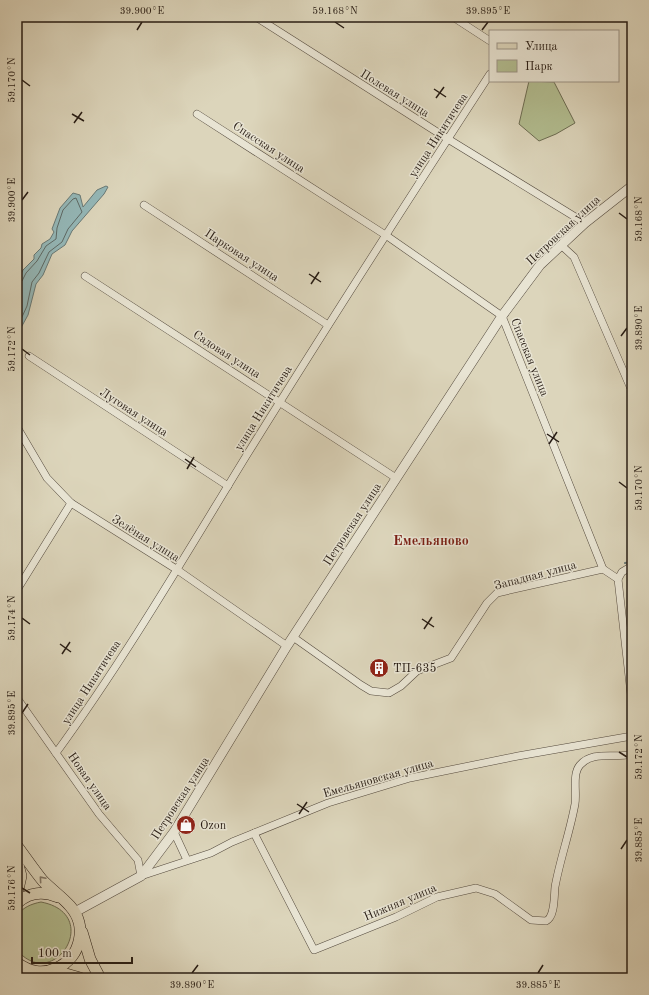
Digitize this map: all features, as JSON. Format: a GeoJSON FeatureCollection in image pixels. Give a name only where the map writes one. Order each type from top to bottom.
{"type":"FeatureCollection","features":[{"type":"Feature","properties":{"kind":"main road"},"geometry":{"type":"LineString","coordinates":[[17,846],[44,881],[75,913],[90,959],[100,978]]}},
{"type":"Feature","properties":{"kind":"main road"},"geometry":{"type":"LineString","coordinates":[[17,861],[21,876],[17,894]]}},
{"type":"Feature","properties":{"kind":"main road"},"geometry":{"type":"LineString","coordinates":[[17,902],[31,894],[45,893],[58,897],[75,913],[80,934],[78,945],[73,955],[62,965],[44,972]]}},
{"type":"Feature","properties":{"kind":"main road"},"geometry":{"type":"LineString","coordinates":[[17,963],[29,970],[66,974],[80,978]]}},
{"type":"Feature","properties":{"kind":"street","name":"Полевая улица"},"geometry":{"type":"LineString","coordinates":[[256,17],[448,139],[585,223]]}},
{"type":"Feature","properties":{"kind":"street"},"geometry":{"type":"LineString","coordinates":[[453,17],[489,40]]}},
{"type":"Feature","properties":{"kind":"street","name":"улица Никитичева"},"geometry":{"type":"LineString","coordinates":[[56,753],[80,720],[328,325],[387,236],[489,76]]}},
{"type":"Feature","properties":{"kind":"street","name":"Спасская улица"},"geometry":{"type":"LineString","coordinates":[[197,114],[387,236],[502,316],[603,569]]}},
{"type":"Feature","properties":{"kind":"street","name":"Петровская улица"},"geometry":{"type":"LineString","coordinates":[[75,913],[115,892],[141,876],[174,832],[287,646],[502,316],[540,266],[585,223],[632,186]]}},
{"type":"Feature","properties":{"kind":"street","name":"Парковая улица"},"geometry":{"type":"LineString","coordinates":[[144,205],[328,325]]}},
{"type":"Feature","properties":{"kind":"street"},"geometry":{"type":"LineString","coordinates":[[562,246],[574,257],[632,391]]}},
{"type":"Feature","properties":{"kind":"street","name":"Садовая улица"},"geometry":{"type":"LineString","coordinates":[[85,276],[280,401],[396,478]]}},
{"type":"Feature","properties":{"kind":"street","name":"Луговая улица"},"geometry":{"type":"LineString","coordinates":[[29,356],[228,486]]}},
{"type":"Feature","properties":{"kind":"street","name":"Зелёная улица"},"geometry":{"type":"LineString","coordinates":[[17,426],[47,478],[58,492],[71,503],[176,569],[287,646]]}},
{"type":"Feature","properties":{"kind":"street"},"geometry":{"type":"LineString","coordinates":[[17,590],[71,503]]}},
{"type":"Feature","properties":{"kind":"street"},"geometry":{"type":"LineString","coordinates":[[632,566],[622,572],[618,579],[632,703]]}},
{"type":"Feature","properties":{"kind":"street"},"geometry":{"type":"LineString","coordinates":[[603,569],[618,579]]}},
{"type":"Feature","properties":{"kind":"street","name":"Западная улица"},"geometry":{"type":"LineString","coordinates":[[293,637],[361,686],[371,691],[389,693],[400,686],[417,671],[450,658],[487,603],[497,594],[603,569]]}},
{"type":"Feature","properties":{"kind":"street","name":"Новая улица"},"geometry":{"type":"LineString","coordinates":[[17,698],[99,814],[138,860],[141,876]]}},
{"type":"Feature","properties":{"kind":"street","name":"Емельяновская улица"},"geometry":{"type":"LineString","coordinates":[[141,876],[211,853],[254,833],[328,803],[410,778],[518,756],[632,736]]}},
{"type":"Feature","properties":{"kind":"street","name":"Нижняя улица"},"geometry":{"type":"LineString","coordinates":[[254,833],[314,950],[396,917],[437,897],[476,888],[495,894],[531,920],[546,921],[551,917],[556,883],[575,803],[576,772],[580,765],[599,755],[614,756],[632,754]]}},
{"type":"Feature","properties":{"kind":"street"},"geometry":{"type":"LineString","coordinates":[[174,832],[187,860]]}},
{"type":"Feature","properties":{"kind":"green space"},"geometry":{"type":"Polygon","coordinates":[[[529,82],[554,82],[575,123],[556,134],[539,141],[519,124],[529,82]]]}},
{"type":"Feature","properties":{"kind":"green space"},"geometry":{"type":"Polygon","coordinates":[[[41,902],[60,909],[69,921],[71,934],[66,947],[57,957],[45,963],[31,961],[17,950],[17,915],[28,906],[41,902]]]}},
{"type":"Feature","properties":{"kind":"water"},"geometry":{"type":"Polygon","coordinates":[[[106,186],[108,187],[104,194],[72,231],[65,245],[52,254],[43,275],[36,284],[28,315],[17,335],[17,281],[23,270],[34,259],[34,255],[41,248],[42,244],[50,239],[54,232],[52,229],[60,208],[73,193],[80,195],[83,207],[97,190],[106,186]]]}},
{"type":"Feature","properties":{"kind":"waterway"},"geometry":{"type":"LineString","coordinates":[[625,563],[632,562]]}},
{"type":"Feature","properties":{"kind":"place","name":"ТП-635"},"geometry":{"type":"Point","coordinates":[379,668]}},
{"type":"Feature","properties":{"kind":"place","name":"Ozon"},"geometry":{"type":"Point","coordinates":[186,825]}},
{"type":"Feature","properties":{"kind":"district","name":"Емельяново"},"geometry":{"type":"Point","coordinates":[431,540]}}]}
